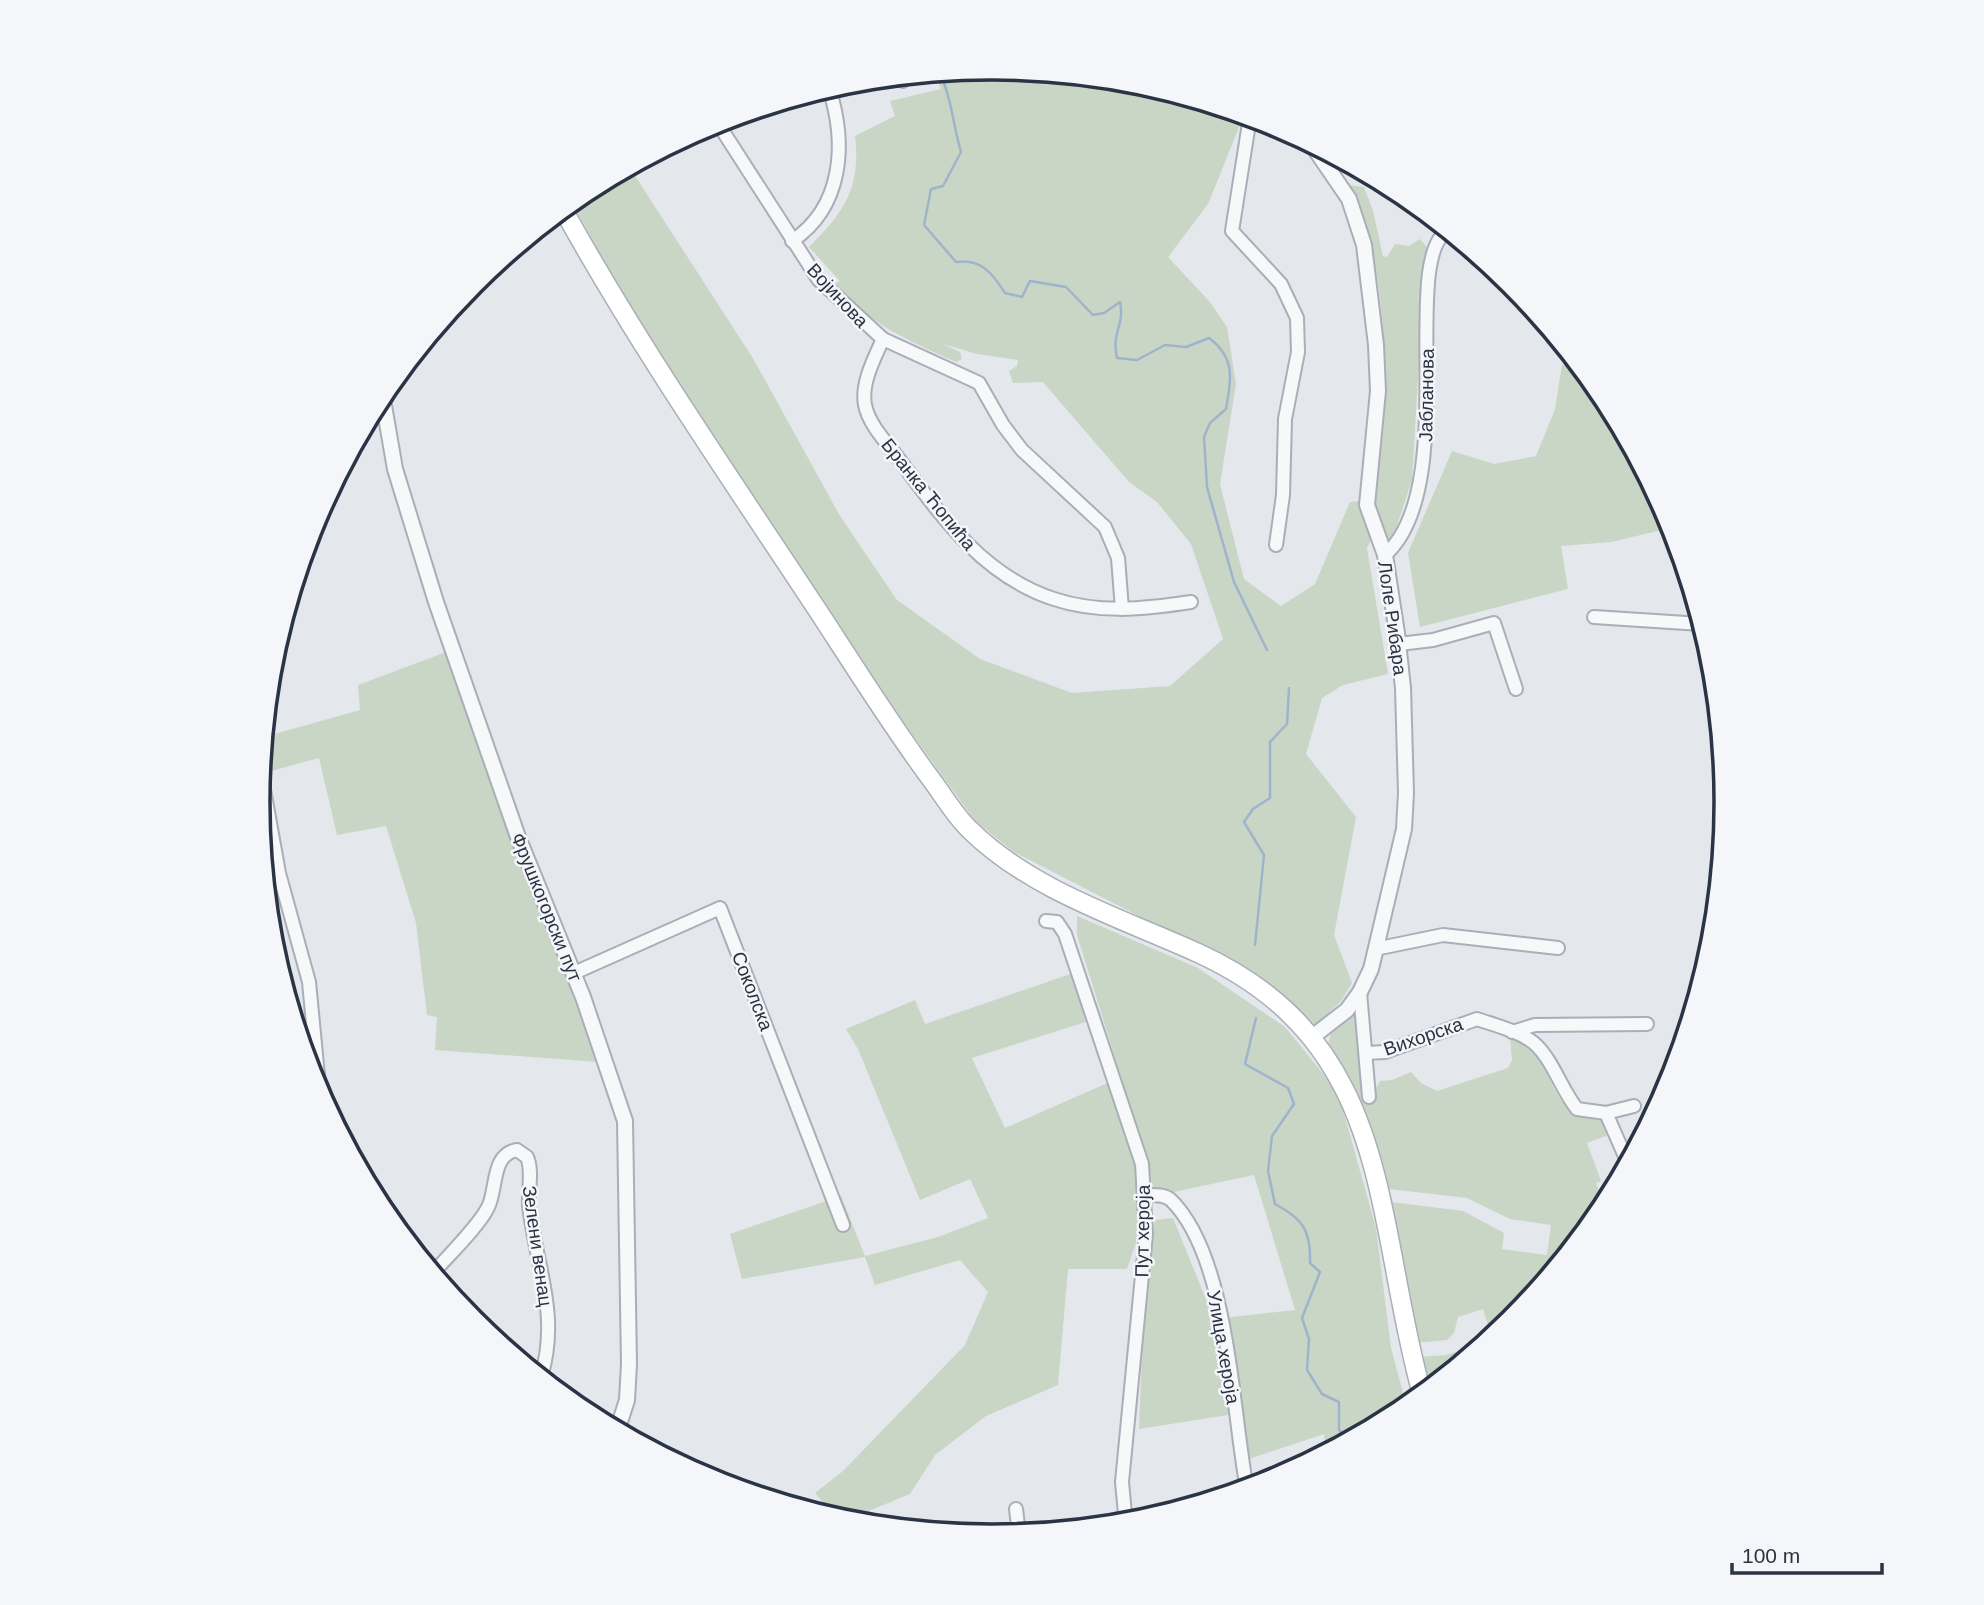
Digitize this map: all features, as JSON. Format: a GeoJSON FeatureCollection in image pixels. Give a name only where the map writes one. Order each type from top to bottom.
{"type":"FeatureCollection","features":[{"type":"Feature","properties":{"kind":"main road"},"geometry":{"type":"LineString","coordinates":[[568,218],[631,328],[874,696],[967,827],[1004,860],[1039,880],[1238,974],[1275,1002],[1311,1038],[1353,1103],[1367,1141],[1420,1384]]}},
{"type":"Feature","properties":{"kind":"street"},"geometry":{"type":"LineString","coordinates":[[792,241],[814,223],[835,186],[839,158],[830,99]]}},
{"type":"Feature","properties":{"kind":"street"},"geometry":{"type":"LineString","coordinates":[[1248,128],[1232,232],[1281,284],[1292,303],[1298,331],[1298,352],[1285,419],[1283,495],[1276,545]]}},
{"type":"Feature","properties":{"kind":"street","name":"Војинова"},"geometry":{"type":"LineString","coordinates":[[723,132],[818,279],[883,339],[979,383],[1013,440],[1052,481],[1105,527],[1118,558],[1122,609]]}},
{"type":"Feature","properties":{"kind":"street","name":"Лоле Рибара"},"geometry":{"type":"LineString","coordinates":[[1311,1038],[1338,1019],[1360,992],[1375,949],[1406,811],[1406,734],[1399,644],[1385,555],[1367,505],[1378,391],[1376,345],[1364,245],[1349,199],[1323,161]]}},
{"type":"Feature","properties":{"kind":"street","name":"Јабланова"},"geometry":{"type":"LineString","coordinates":[[1385,555],[1398,542],[1418,492],[1428,411],[1427,328],[1431,267],[1435,246],[1441,238]]}},
{"type":"Feature","properties":{"kind":"street","name":"Бранка Ћопића"},"geometry":{"type":"LineString","coordinates":[[883,339],[867,379],[866,411],[935,508],[983,560],[1025,587],[1081,606],[1122,609],[1191,602]]}},
{"type":"Feature","properties":{"kind":"street","name":"Фрушкогорски пут"},"geometry":{"type":"LineString","coordinates":[[385,412],[395,470],[436,602],[518,837],[574,973],[617,1095],[627,1136],[629,1364],[627,1400],[620,1421]]}},
{"type":"Feature","properties":{"kind":"street"},"geometry":{"type":"LineString","coordinates":[[1594,617],[1691,623]]}},
{"type":"Feature","properties":{"kind":"street"},"geometry":{"type":"LineString","coordinates":[[1399,644],[1433,640],[1494,623],[1516,689]]}},
{"type":"Feature","properties":{"kind":"street"},"geometry":{"type":"LineString","coordinates":[[271,829],[279,873],[309,982],[316,1056]]}},
{"type":"Feature","properties":{"kind":"street","name":"Соколска"},"geometry":{"type":"LineString","coordinates":[[574,973],[720,908],[843,1225]]}},
{"type":"Feature","properties":{"kind":"street","name":"Пут хероја"},"geometry":{"type":"LineString","coordinates":[[1046,921],[1057,922],[1065,934],[1142,1164],[1146,1234],[1122,1482],[1125,1512]]}},
{"type":"Feature","properties":{"kind":"street"},"geometry":{"type":"LineString","coordinates":[[1375,949],[1443,935],[1558,948]]}},
{"type":"Feature","properties":{"kind":"street"},"geometry":{"type":"LineString","coordinates":[[1360,992],[1369,1097]]}},
{"type":"Feature","properties":{"kind":"street","name":"Вихорска"},"geometry":{"type":"LineString","coordinates":[[1366,1053],[1396,1048],[1468,1019],[1477,1018],[1532,1042],[1546,1057],[1564,1093],[1577,1109],[1606,1113],[1634,1106]]}},
{"type":"Feature","properties":{"kind":"street"},"geometry":{"type":"LineString","coordinates":[[1512,1032],[1535,1025],[1647,1024]]}},
{"type":"Feature","properties":{"kind":"street"},"geometry":{"type":"LineString","coordinates":[[1606,1113],[1623,1152]]}},
{"type":"Feature","properties":{"kind":"street","name":"Зелени венац"},"geometry":{"type":"LineString","coordinates":[[439,1266],[488,1207],[501,1159],[508,1152],[517,1150],[527,1157],[530,1163],[530,1209],[548,1302],[548,1344],[543,1368]]}},
{"type":"Feature","properties":{"kind":"street","name":"Улица хероја"},"geometry":{"type":"LineString","coordinates":[[1145,1195],[1157,1195],[1171,1200],[1193,1234],[1215,1288],[1245,1478]]}},
{"type":"Feature","properties":{"kind":"street"},"geometry":{"type":"LineString","coordinates":[[1016,1508],[1018,1523]]}},
{"type":"Feature","properties":{"kind":"green space"},"geometry":{"type":"Polygon","coordinates":[[[992,80],[1086,87],[1179,105],[1240,125],[1208,204],[1168,257],[1209,301],[1227,327],[1236,384],[1220,484],[1244,579],[1281,606],[1315,584],[1350,502],[1360,501],[1371,540],[1367,548],[1388,674],[1343,685],[1322,698],[1306,754],[1356,817],[1334,935],[1352,983],[1341,1001],[1313,1028],[1232,964],[1014,852],[975,821],[881,691],[638,324],[577,212],[635,175],[754,360],[840,516],[897,600],[980,659],[1072,693],[1170,686],[1223,639],[1191,544],[1157,502],[1129,482],[1043,382],[1013,383],[1009,371],[1017,366],[1018,360],[977,354],[943,344],[960,352],[962,359],[956,362],[906,339],[875,321],[847,298],[834,284],[840,281],[809,247],[832,222],[848,197],[855,170],[855,136],[895,116],[890,101],[941,89],[938,83],[992,80]]]}},
{"type":"Feature","properties":{"kind":"green space"},"geometry":{"type":"Polygon","coordinates":[[[1348,185],[1364,187],[1373,211],[1383,256],[1387,257],[1395,244],[1409,246],[1420,239],[1430,251],[1424,278],[1412,480],[1394,535],[1388,542],[1373,501],[1385,381],[1379,291],[1368,231],[1348,185]]]}},
{"type":"Feature","properties":{"kind":"green space"},"geometry":{"type":"Polygon","coordinates":[[[1562,365],[1567,365],[1617,442],[1640,483],[1661,530],[1611,542],[1561,546],[1568,589],[1420,627],[1408,553],[1452,451],[1494,464],[1536,456],[1555,409],[1562,365]]]}},
{"type":"Feature","properties":{"kind":"green space"},"geometry":{"type":"Polygon","coordinates":[[[446,652],[511,837],[599,1062],[435,1050],[437,1017],[427,1015],[416,923],[386,826],[337,835],[319,758],[271,771],[274,734],[360,710],[358,685],[446,652]]]}},
{"type":"Feature","properties":{"kind":"green space"},"geometry":{"type":"Polygon","coordinates":[[[1077,916],[1198,968],[1285,1027],[1338,1092],[1376,1228],[1391,1348],[1404,1395],[1325,1443],[1324,1434],[1240,1462],[1235,1414],[1139,1429],[1145,1274],[1155,1220],[1173,1218],[1214,1319],[1295,1310],[1254,1175],[1141,1199],[1137,1240],[1127,1269],[1068,1269],[1058,1385],[986,1416],[935,1455],[910,1494],[864,1513],[826,1505],[815,1493],[843,1471],[965,1345],[988,1292],[960,1260],[875,1285],[865,1257],[742,1279],[730,1234],[841,1196],[865,1256],[938,1237],[988,1218],[970,1179],[920,1200],[858,1049],[846,1029],[915,1000],[925,1024],[1073,973],[1089,1021],[972,1058],[1005,1128],[1121,1077],[1077,935],[1077,916]]]}},
{"type":"Feature","properties":{"kind":"green space"},"geometry":{"type":"Polygon","coordinates":[[[1358,1011],[1366,1087],[1376,1088],[1380,1081],[1392,1080],[1411,1072],[1421,1083],[1437,1091],[1508,1068],[1512,1060],[1510,1037],[1535,1055],[1557,1094],[1573,1112],[1605,1120],[1611,1134],[1587,1143],[1601,1181],[1596,1183],[1600,1192],[1535,1279],[1488,1326],[1483,1309],[1458,1317],[1454,1333],[1447,1340],[1416,1343],[1391,1202],[1463,1211],[1504,1233],[1502,1249],[1547,1255],[1551,1225],[1510,1219],[1467,1198],[1389,1189],[1372,1129],[1329,1053],[1331,1033],[1339,1022],[1358,1011]]]}},
{"type":"Feature","properties":{"kind":"green space"},"geometry":{"type":"Polygon","coordinates":[[[1462,1350],[1425,1380],[1419,1357],[1446,1355],[1462,1350]]]}},
{"type":"Feature","properties":{"kind":"waterway"},"geometry":{"type":"LineString","coordinates":[[943,82],[961,152],[943,186],[931,189],[924,225],[956,262],[973,262],[979,265],[991,274],[1005,293],[1022,297],[1030,281],[1066,287],[1093,315],[1104,313],[1120,302],[1117,358],[1137,360],[1165,345],[1186,347],[1209,338],[1224,353],[1230,370],[1229,388],[1226,409],[1210,423],[1204,437],[1207,487],[1234,582],[1267,650]]}},
{"type":"Feature","properties":{"kind":"waterway"},"geometry":{"type":"LineString","coordinates":[[1255,945],[1264,855],[1244,822],[1253,809],[1270,798],[1270,742],[1287,724],[1289,688]]}},
{"type":"Feature","properties":{"kind":"waterway"},"geometry":{"type":"LineString","coordinates":[[1256,1018],[1245,1064],[1288,1088],[1294,1104],[1272,1136],[1268,1171],[1275,1204],[1292,1215],[1303,1227],[1309,1242],[1310,1263],[1320,1272],[1302,1318],[1309,1339],[1307,1370],[1322,1394],[1339,1402],[1339,1430],[1342,1434]]}}]}
